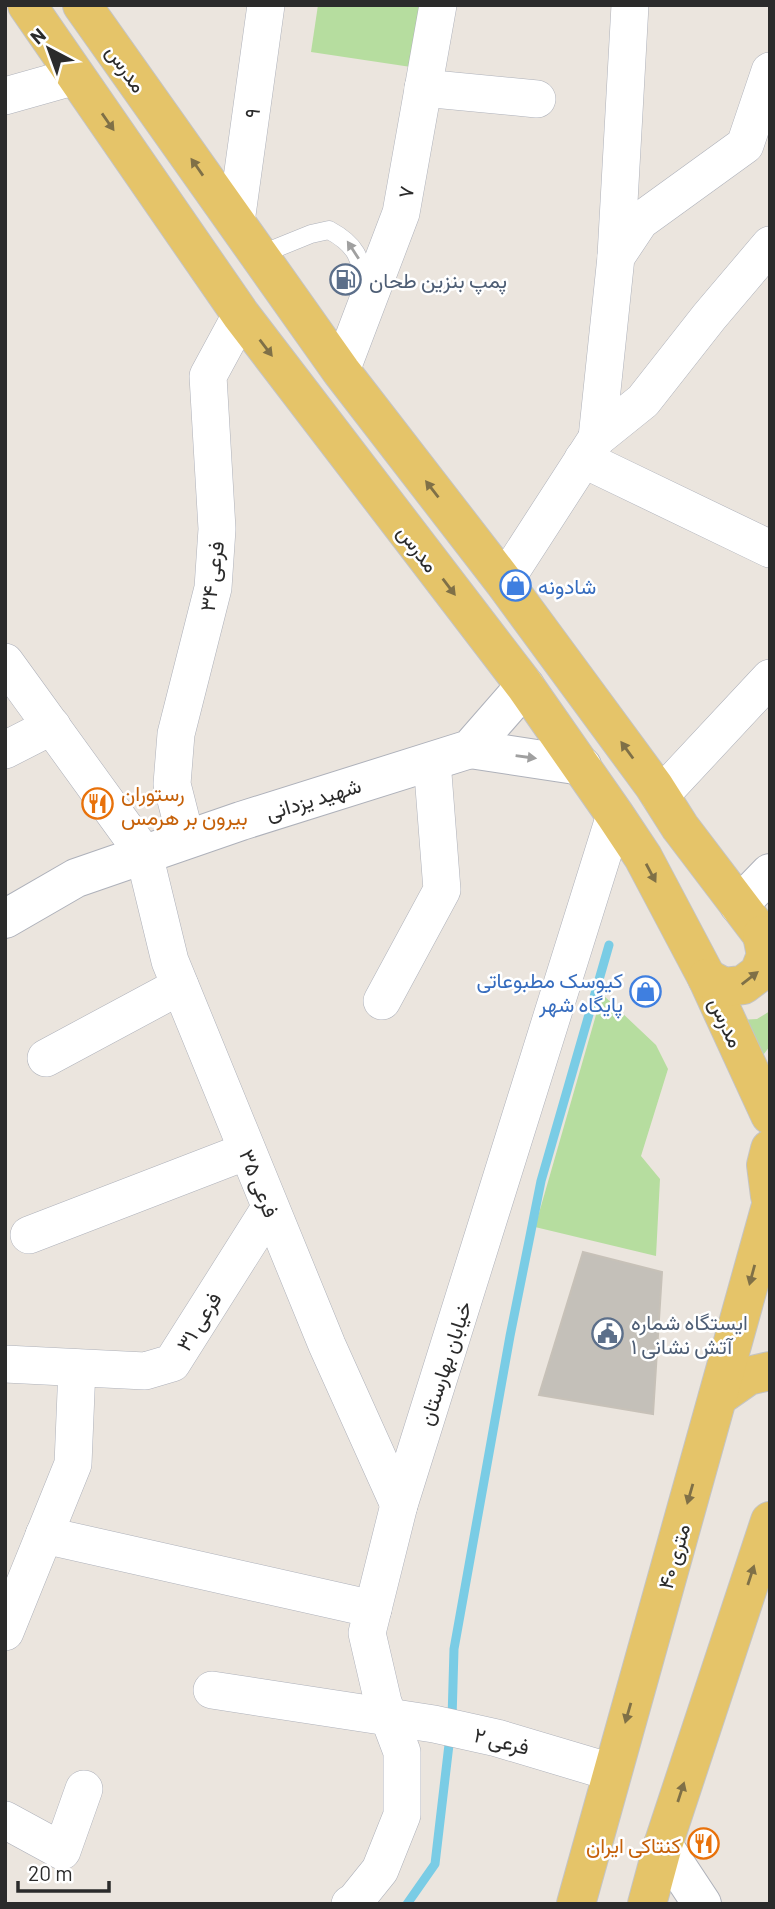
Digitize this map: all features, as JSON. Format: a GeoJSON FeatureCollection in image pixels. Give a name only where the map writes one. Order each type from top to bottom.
{"type":"FeatureCollection","features":[{"type":"Feature","properties":{"kind":"main road","name":"مدرس"},"geometry":{"type":"LineString","coordinates":[[27,5],[241,315],[525,686],[615,815],[643,857],[707,978],[770,1115]]}},
{"type":"Feature","properties":{"kind":"main road","name":"مدرس"},"geometry":{"type":"LineString","coordinates":[[82,5],[341,371],[505,582],[680,827],[766,939]]}},
{"type":"Feature","properties":{"kind":"main road"},"geometry":{"type":"LineString","coordinates":[[707,978],[724,987],[743,985],[759,973],[766,954],[766,939]]}},
{"type":"Feature","properties":{"kind":"main road"},"geometry":{"type":"LineString","coordinates":[[770,1149],[766,1166],[770,1196]]}},
{"type":"Feature","properties":{"kind":"main road","name":"۴۰ متری"},"geometry":{"type":"LineString","coordinates":[[576,1904],[770,1209]]}},
{"type":"Feature","properties":{"kind":"main road"},"geometry":{"type":"LineString","coordinates":[[718,1397],[748,1376],[770,1371]]}},
{"type":"Feature","properties":{"kind":"main road"},"geometry":{"type":"LineString","coordinates":[[647,1904],[663,1845],[770,1521]]}},
{"type":"Feature","properties":{"kind":"street","name":"۹"},"geometry":{"type":"LineString","coordinates":[[236,222],[266,5]]}},
{"type":"Feature","properties":{"kind":"street","name":"۷"},"geometry":{"type":"LineString","coordinates":[[341,371],[401,213],[438,5]]}},
{"type":"Feature","properties":{"kind":"street"},"geometry":{"type":"LineString","coordinates":[[590,448],[616,257],[630,5]]}},
{"type":"Feature","properties":{"kind":"street"},"geometry":{"type":"LineString","coordinates":[[616,257],[640,221],[744,145],[770,71]]}},
{"type":"Feature","properties":{"kind":"street"},"geometry":{"type":"LineString","coordinates":[[5,96],[76,76]]}},
{"type":"Feature","properties":{"kind":"street"},"geometry":{"type":"LineString","coordinates":[[423,88],[537,99]]}},
{"type":"Feature","properties":{"kind":"street"},"geometry":{"type":"LineString","coordinates":[[505,582],[590,448],[643,401],[770,245]]}},
{"type":"Feature","properties":{"kind":"street","name":"فرعی ۳۴"},"geometry":{"type":"LineString","coordinates":[[186,839],[172,784],[176,734],[213,588],[217,530],[208,376],[241,315]]}},
{"type":"Feature","properties":{"kind":"street"},"geometry":{"type":"LineString","coordinates":[[590,448],[770,549]]}},
{"type":"Feature","properties":{"kind":"street"},"geometry":{"type":"LineString","coordinates":[[5,662],[144,854]]}},
{"type":"Feature","properties":{"kind":"street"},"geometry":{"type":"LineString","coordinates":[[660,796],[770,678]]}},
{"type":"Feature","properties":{"kind":"street"},"geometry":{"type":"LineString","coordinates":[[471,749],[525,686]]}},
{"type":"Feature","properties":{"kind":"street"},"geometry":{"type":"LineString","coordinates":[[5,750],[52,726]]}},
{"type":"Feature","properties":{"kind":"street"},"geometry":{"type":"LineString","coordinates":[[471,749],[582,766]]}},
{"type":"Feature","properties":{"kind":"street","name":"شهید یزدانی"},"geometry":{"type":"LineString","coordinates":[[5,919],[76,878],[186,839],[471,749]]}},
{"type":"Feature","properties":{"kind":"street"},"geometry":{"type":"LineString","coordinates":[[383,1000],[443,890],[432,761]]}},
{"type":"Feature","properties":{"kind":"street","name":"خیابان بهارستان"},"geometry":{"type":"LineString","coordinates":[[350,1904],[380,1870],[402,1815],[402,1752],[383,1702],[367,1633],[399,1505],[615,815]]}},
{"type":"Feature","properties":{"kind":"street","name":"فرعی ۳۵"},"geometry":{"type":"LineString","coordinates":[[144,854],[170,961],[327,1345],[399,1505]]}},
{"type":"Feature","properties":{"kind":"street"},"geometry":{"type":"LineString","coordinates":[[739,905],[770,873]]}},
{"type":"Feature","properties":{"kind":"street"},"geometry":{"type":"LineString","coordinates":[[46,1058],[180,986]]}},
{"type":"Feature","properties":{"kind":"street"},"geometry":{"type":"LineString","coordinates":[[29,1236],[247,1151]]}},
{"type":"Feature","properties":{"kind":"street","name":"فرعی ۳۱"},"geometry":{"type":"LineString","coordinates":[[5,1364],[145,1371],[172,1363],[270,1208]]}},
{"type":"Feature","properties":{"kind":"street"},"geometry":{"type":"LineString","coordinates":[[5,1632],[73,1464],[77,1368]]}},
{"type":"Feature","properties":{"kind":"street"},"geometry":{"type":"LineString","coordinates":[[44,1535],[373,1609]]}},
{"type":"Feature","properties":{"kind":"street","name":"فرعی ۲"},"geometry":{"type":"LineString","coordinates":[[212,1690],[435,1724],[497,1738],[611,1772]]}},
{"type":"Feature","properties":{"kind":"street"},"geometry":{"type":"LineString","coordinates":[[5,1820],[62,1851],[84,1789]]}},
{"type":"Feature","properties":{"kind":"street"},"geometry":{"type":"LineString","coordinates":[[663,1845],[702,1904]]}},
{"type":"Feature","properties":{"kind":"lane"},"geometry":{"type":"LineString","coordinates":[[259,255],[301,237],[329,230],[346,240],[363,268],[361,316]]}},
{"type":"Feature","properties":{"kind":"green space"},"geometry":{"type":"Polygon","coordinates":[[[318,5],[422,5],[411,67],[311,52],[318,5]]]}},
{"type":"Feature","properties":{"kind":"green space"},"geometry":{"type":"Polygon","coordinates":[[[602,994],[656,1045],[668,1069],[641,1156],[660,1179],[656,1256],[535,1227],[602,994]]]}},
{"type":"Feature","properties":{"kind":"green space"},"geometry":{"type":"Polygon","coordinates":[[[770,1011],[770,1046],[757,1063],[738,1020],[757,1019],[770,1011]]]}},
{"type":"Feature","properties":{"kind":"building","name":"ایستگاه شماره ۱ آتش نشانی"},"geometry":{"type":"Polygon","coordinates":[[[583,1252],[662,1272],[653,1414],[539,1395],[583,1252]]]}},
{"type":"Feature","properties":{"kind":"waterway"},"geometry":{"type":"LineString","coordinates":[[452,1719],[454,1649],[510,1336],[541,1181],[609,945]]}},
{"type":"Feature","properties":{"kind":"waterway"},"geometry":{"type":"LineString","coordinates":[[407,1904],[435,1864],[450,1736]]}},
{"type":"Feature","properties":{"kind":"place","name":"پمپ بنزین طحان"},"geometry":{"type":"Point","coordinates":[346,279]}},
{"type":"Feature","properties":{"kind":"place","name":"شادونه"},"geometry":{"type":"Point","coordinates":[515,585]}},
{"type":"Feature","properties":{"kind":"place","name":"رستوران بیرون بر هرمس"},"geometry":{"type":"Point","coordinates":[98,804]}},
{"type":"Feature","properties":{"kind":"place","name":"کیوسک مطبوعاتی پایگاه شهر"},"geometry":{"type":"Point","coordinates":[646,991]}},
{"type":"Feature","properties":{"kind":"place","name":"ایستگاه شماره ۱ آتش نشانی"},"geometry":{"type":"Point","coordinates":[608,1333]}},
{"type":"Feature","properties":{"kind":"place","name":"کنتاکی ایران"},"geometry":{"type":"Point","coordinates":[704,1844]}}]}
